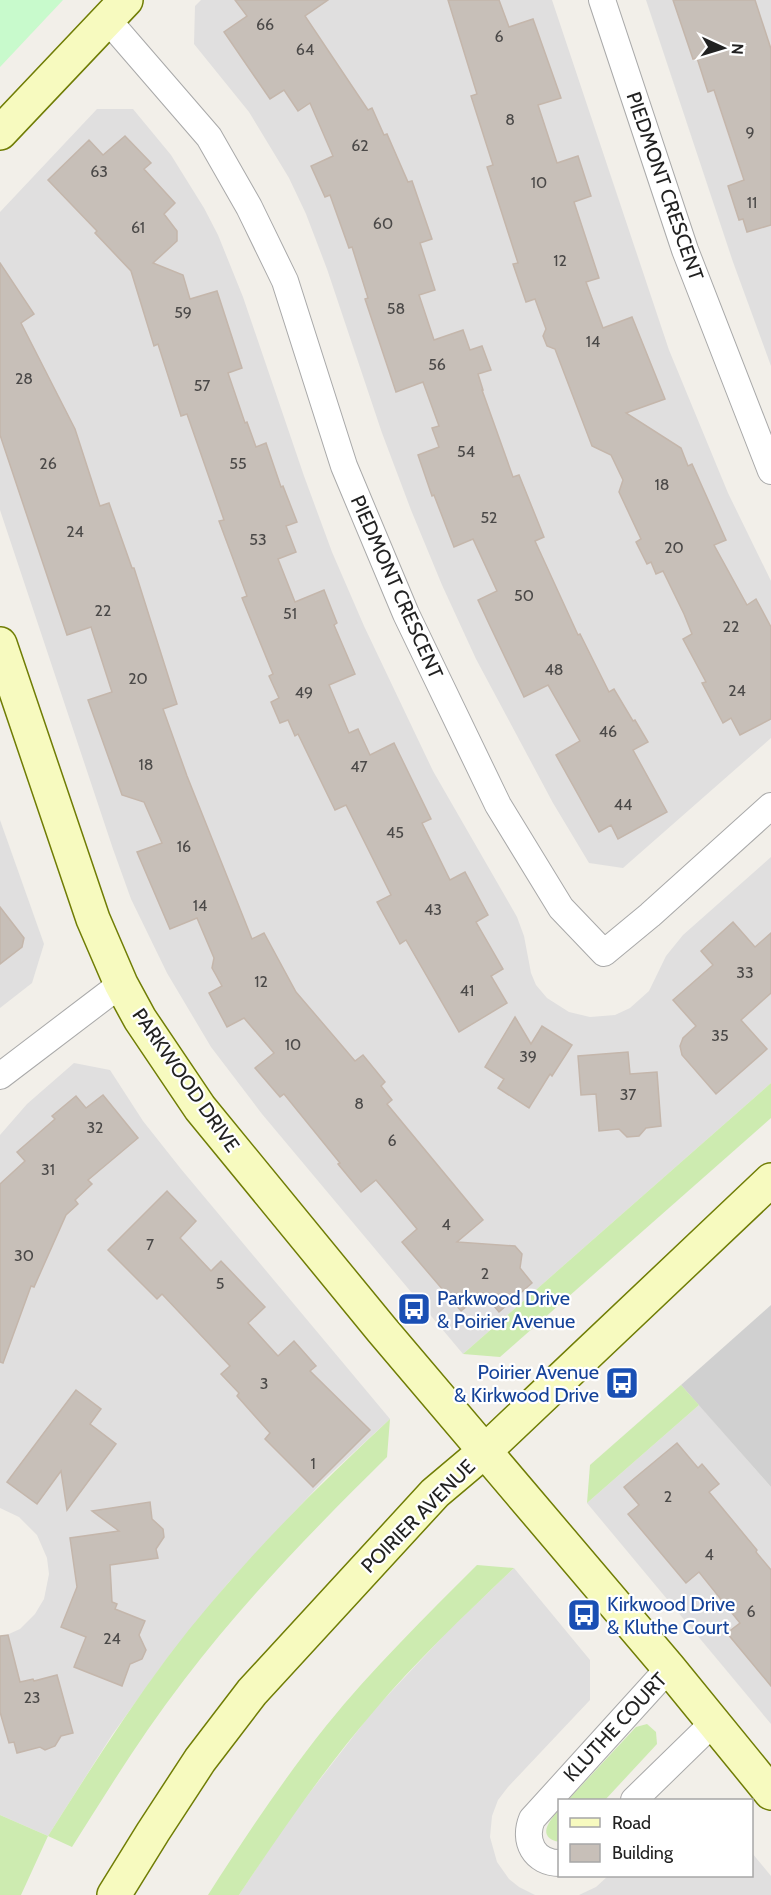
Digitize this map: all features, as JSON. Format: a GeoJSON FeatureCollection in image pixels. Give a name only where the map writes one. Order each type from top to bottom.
{"type":"FeatureCollection","features":[{"type":"Feature","properties":{"kind":"street","name":"PIEDMONT CRESCENT"},"geometry":{"type":"LineString","coordinates":[[602,0],[685,250],[771,471]]}},
{"type":"Feature","properties":{"kind":"street","name":"PIEDMONT CRESCENT"},"geometry":{"type":"LineString","coordinates":[[117,9],[209,137],[249,207],[285,281],[344,466],[406,614],[498,806],[561,908],[604,953],[650,915],[771,806]]}},
{"type":"Feature","properties":{"kind":"street"},"geometry":{"type":"LineString","coordinates":[[0,133],[117,9]]}},
{"type":"Feature","properties":{"kind":"street","name":"PARKWOOD DRIVE"},"geometry":{"type":"LineString","coordinates":[[0,644],[93,919],[121,984],[140,1019],[200,1108],[382,1330],[486,1450],[771,1793]]}},
{"type":"Feature","properties":{"kind":"street"},"geometry":{"type":"LineString","coordinates":[[0,1076],[121,984]]}},
{"type":"Feature","properties":{"kind":"street","name":"POIRIER AVENUE"},"geometry":{"type":"LineString","coordinates":[[114,1895],[194,1769],[252,1692],[435,1493],[486,1450],[771,1180]]}},
{"type":"Feature","properties":{"kind":"street","name":"KLUTHE COURT"},"geometry":{"type":"LineString","coordinates":[[558,1863],[543,1860],[530,1846],[528,1827],[532,1819],[669,1668]]}},
{"type":"Feature","properties":{"kind":"street"},"geometry":{"type":"LineString","coordinates":[[635,1799],[714,1722]]}},
{"type":"Feature","properties":{"kind":"shaded area"},"geometry":{"type":"Polygon","coordinates":[[[201,0],[552,0],[669,350],[728,493],[771,581],[771,738],[623,868],[589,863],[553,803],[476,659],[411,510],[306,214],[289,178],[249,112],[194,44],[195,6],[201,0]]]}},
{"type":"Feature","properties":{"kind":"shaded area"},"geometry":{"type":"Polygon","coordinates":[[[646,0],[771,0],[771,366],[733,262],[646,0]]]}},
{"type":"Feature","properties":{"kind":"shaded area"},"geometry":{"type":"Polygon","coordinates":[[[97,109],[133,109],[171,155],[218,235],[243,297],[332,552],[364,626],[433,771],[517,917],[524,936],[531,973],[536,985],[547,998],[569,1012],[590,1017],[615,1015],[630,1008],[649,991],[666,956],[683,935],[771,857],[771,1083],[463,1354],[262,1114],[211,1047],[167,973],[131,899],[0,510],[0,212],[97,109]]]}},
{"type":"Feature","properties":{"kind":"shaded area"},"geometry":{"type":"Polygon","coordinates":[[[0,820],[44,944],[32,983],[0,1008],[0,820]]]}},
{"type":"Feature","properties":{"kind":"shaded area"},"geometry":{"type":"Polygon","coordinates":[[[74,1063],[110,1070],[143,1121],[181,1169],[390,1419],[326,1478],[229,1582],[168,1657],[112,1735],[48,1836],[0,1815],[0,1638],[20,1629],[35,1614],[44,1599],[49,1574],[47,1558],[37,1535],[19,1517],[0,1508],[0,1135],[27,1104],[74,1063]]]}},
{"type":"Feature","properties":{"kind":"shaded area"},"geometry":{"type":"Polygon","coordinates":[[[771,1305],[771,1487],[681,1385],[771,1305]]]}},
{"type":"Feature","properties":{"kind":"shaded area"},"geometry":{"type":"Polygon","coordinates":[[[699,1405],[771,1487],[771,1724],[587,1503],[699,1405]]]}},
{"type":"Feature","properties":{"kind":"shaded area"},"geometry":{"type":"Polygon","coordinates":[[[514,1568],[590,1660],[590,1700],[508,1787],[498,1800],[492,1816],[490,1837],[497,1862],[509,1879],[535,1895],[239,1895],[290,1818],[373,1711],[448,1631],[514,1568]]]}},
{"type":"Feature","properties":{"kind":"shaded area"},"geometry":{"type":"Polygon","coordinates":[[[753,1854],[771,1876],[771,1895],[579,1895],[596,1887],[607,1877],[753,1877],[753,1854]]]}},
{"type":"Feature","properties":{"kind":"green space"},"geometry":{"type":"Polygon","coordinates":[[[0,0],[63,0],[0,67],[0,0]]]}},
{"type":"Feature","properties":{"kind":"green space"},"geometry":{"type":"Polygon","coordinates":[[[771,1083],[771,1118],[500,1357],[463,1354],[771,1083]]]}},
{"type":"Feature","properties":{"kind":"green space"},"geometry":{"type":"Polygon","coordinates":[[[681,1385],[699,1405],[587,1503],[590,1465],[681,1385]]]}},
{"type":"Feature","properties":{"kind":"green space"},"geometry":{"type":"Polygon","coordinates":[[[390,1419],[387,1457],[281,1565],[207,1650],[140,1741],[72,1847],[48,1836],[136,1702],[167,1658],[218,1594],[273,1534],[390,1419]]]}},
{"type":"Feature","properties":{"kind":"green space"},"geometry":{"type":"Polygon","coordinates":[[[477,1565],[514,1568],[425,1655],[374,1711],[320,1778],[239,1895],[208,1895],[265,1809],[326,1726],[380,1664],[477,1565]]]}},
{"type":"Feature","properties":{"kind":"green space"},"geometry":{"type":"Polygon","coordinates":[[[647,1724],[656,1732],[657,1744],[606,1799],[569,1799],[636,1727],[647,1724]]]}},
{"type":"Feature","properties":{"kind":"green space"},"geometry":{"type":"Polygon","coordinates":[[[558,1811],[558,1842],[552,1840],[546,1833],[558,1811]]]}},
{"type":"Feature","properties":{"kind":"green space"},"geometry":{"type":"Polygon","coordinates":[[[0,1815],[48,1836],[21,1895],[0,1895],[0,1815]]]}},
{"type":"Feature","properties":{"kind":"building"},"geometry":{"type":"Polygon","coordinates":[[[235,0],[328,0],[305,16],[368,110],[372,108],[384,135],[387,134],[408,182],[412,181],[432,239],[420,243],[435,290],[419,295],[434,340],[463,330],[470,350],[482,346],[491,370],[478,374],[482,390],[513,477],[519,475],[544,537],[535,541],[578,635],[580,634],[609,692],[614,689],[648,742],[633,750],[667,812],[618,839],[611,825],[599,832],[556,755],[580,741],[548,685],[524,697],[478,600],[497,591],[473,539],[454,547],[434,495],[432,496],[418,455],[439,447],[432,428],[439,426],[423,382],[396,392],[365,299],[368,298],[352,247],[349,248],[330,195],[325,197],[311,166],[333,156],[310,103],[298,111],[284,90],[270,99],[224,32],[247,16],[235,0]]]}},
{"type":"Feature","properties":{"kind":"building"},"geometry":{"type":"Polygon","coordinates":[[[448,0],[499,0],[509,27],[533,19],[561,98],[538,105],[557,163],[578,156],[591,196],[574,202],[599,278],[586,282],[603,328],[632,317],[665,399],[626,413],[681,448],[688,466],[692,464],[726,540],[714,545],[747,605],[756,599],[771,627],[771,719],[740,735],[731,718],[723,723],[702,683],[706,682],[683,639],[692,634],[684,614],[663,571],[656,574],[651,562],[647,564],[636,542],[641,539],[619,492],[623,480],[611,455],[592,446],[555,349],[547,346],[543,336],[546,329],[535,299],[526,302],[513,264],[518,263],[487,167],[493,165],[471,96],[477,94],[448,0]]]}},
{"type":"Feature","properties":{"kind":"building"},"geometry":{"type":"Polygon","coordinates":[[[673,0],[755,0],[771,49],[771,225],[747,232],[743,219],[739,220],[728,186],[744,180],[714,90],[708,92],[697,58],[693,59],[673,0]]]}},
{"type":"Feature","properties":{"kind":"building"},"geometry":{"type":"Polygon","coordinates":[[[125,136],[151,163],[144,169],[175,203],[164,214],[177,231],[177,241],[153,263],[183,275],[190,299],[217,291],[242,368],[228,373],[245,423],[247,422],[256,447],[266,443],[281,487],[283,486],[297,522],[286,526],[296,552],[278,559],[295,602],[324,590],[337,623],[334,625],[355,674],[329,685],[349,733],[358,729],[370,755],[394,743],[431,819],[422,823],[450,880],[465,872],[488,915],[476,922],[503,969],[491,976],[507,1003],[459,1032],[406,940],[400,944],[377,902],[391,895],[346,805],[335,810],[298,734],[295,736],[288,720],[280,723],[271,702],[279,698],[269,676],[273,674],[242,598],[247,596],[219,521],[224,520],[187,414],[181,416],[158,344],[154,346],[131,271],[95,233],[97,231],[48,180],[89,140],[103,155],[125,136]]]}},
{"type":"Feature","properties":{"kind":"building"},"geometry":{"type":"Polygon","coordinates":[[[0,263],[34,314],[21,323],[75,429],[100,506],[109,503],[132,568],[134,568],[177,704],[163,709],[252,939],[264,933],[296,992],[355,1061],[363,1055],[385,1082],[381,1086],[392,1100],[387,1104],[483,1220],[457,1242],[515,1246],[522,1254],[520,1268],[532,1283],[499,1312],[483,1293],[461,1311],[402,1242],[417,1229],[393,1200],[376,1180],[361,1192],[284,1094],[280,1097],[255,1068],[274,1053],[244,1018],[227,1027],[209,993],[222,986],[212,968],[214,958],[197,918],[170,929],[137,852],[162,843],[144,802],[122,795],[88,700],[112,692],[91,627],[67,635],[0,435],[0,263]]]}},
{"type":"Feature","properties":{"kind":"building"},"geometry":{"type":"Polygon","coordinates":[[[0,907],[24,938],[22,947],[0,964],[0,907]]]}},
{"type":"Feature","properties":{"kind":"building"},"geometry":{"type":"Polygon","coordinates":[[[733,922],[755,947],[771,933],[771,993],[741,1020],[767,1049],[716,1094],[682,1055],[680,1046],[683,1038],[696,1026],[673,1000],[713,965],[701,951],[733,922]]]}},
{"type":"Feature","properties":{"kind":"building"},"geometry":{"type":"Polygon","coordinates":[[[515,1017],[531,1044],[542,1026],[572,1045],[552,1076],[550,1074],[529,1108],[498,1088],[504,1079],[485,1067],[515,1017]]]}},
{"type":"Feature","properties":{"kind":"building"},"geometry":{"type":"Polygon","coordinates":[[[628,1052],[630,1074],[657,1072],[661,1126],[646,1128],[639,1136],[627,1137],[619,1129],[599,1131],[596,1094],[581,1095],[578,1056],[628,1052]]]}},
{"type":"Feature","properties":{"kind":"building"},"geometry":{"type":"Polygon","coordinates":[[[103,1095],[138,1138],[88,1180],[92,1184],[75,1200],[78,1204],[66,1215],[34,1287],[31,1286],[3,1363],[0,1362],[0,1184],[25,1161],[17,1152],[55,1119],[52,1116],[76,1096],[86,1108],[103,1095]]]}},
{"type":"Feature","properties":{"kind":"building"},"geometry":{"type":"Polygon","coordinates":[[[167,1191],[196,1221],[180,1238],[211,1271],[221,1261],[265,1307],[248,1323],[278,1356],[294,1341],[316,1366],[310,1371],[370,1430],[313,1487],[265,1439],[270,1433],[221,1374],[230,1366],[162,1294],[157,1299],[108,1250],[167,1191]]]}},
{"type":"Feature","properties":{"kind":"building"},"geometry":{"type":"Polygon","coordinates":[[[76,1390],[101,1409],[90,1424],[116,1444],[67,1510],[61,1471],[37,1504],[7,1482],[76,1390]]]}},
{"type":"Feature","properties":{"kind":"building"},"geometry":{"type":"Polygon","coordinates":[[[677,1443],[698,1468],[702,1464],[719,1484],[709,1492],[771,1570],[771,1686],[727,1633],[740,1623],[699,1572],[686,1583],[628,1514],[639,1505],[624,1487],[677,1443]]]}},
{"type":"Feature","properties":{"kind":"building"},"geometry":{"type":"Polygon","coordinates":[[[150,1502],[152,1519],[163,1529],[164,1537],[156,1549],[158,1558],[110,1565],[112,1602],[117,1604],[115,1609],[145,1621],[139,1635],[146,1650],[142,1659],[130,1664],[122,1686],[74,1667],[86,1637],[61,1627],[77,1587],[70,1538],[119,1531],[92,1511],[150,1502]]]}},
{"type":"Feature","properties":{"kind":"building"},"geometry":{"type":"Polygon","coordinates":[[[8,1635],[20,1682],[57,1675],[73,1733],[61,1736],[55,1746],[45,1750],[40,1747],[17,1753],[14,1742],[9,1743],[0,1712],[0,1636],[8,1635]]]}},
{"type":"Feature","properties":{"kind":"place","name":"Parkwood Drive & Poirier Avenue"},"geometry":{"type":"Point","coordinates":[414,1309]}},
{"type":"Feature","properties":{"kind":"place","name":"Poirier Avenue & Kirkwood Drive"},"geometry":{"type":"Point","coordinates":[622,1383]}},
{"type":"Feature","properties":{"kind":"place","name":"Kirkwood Drive & Kluthe Court"},"geometry":{"type":"Point","coordinates":[584,1615]}}]}
